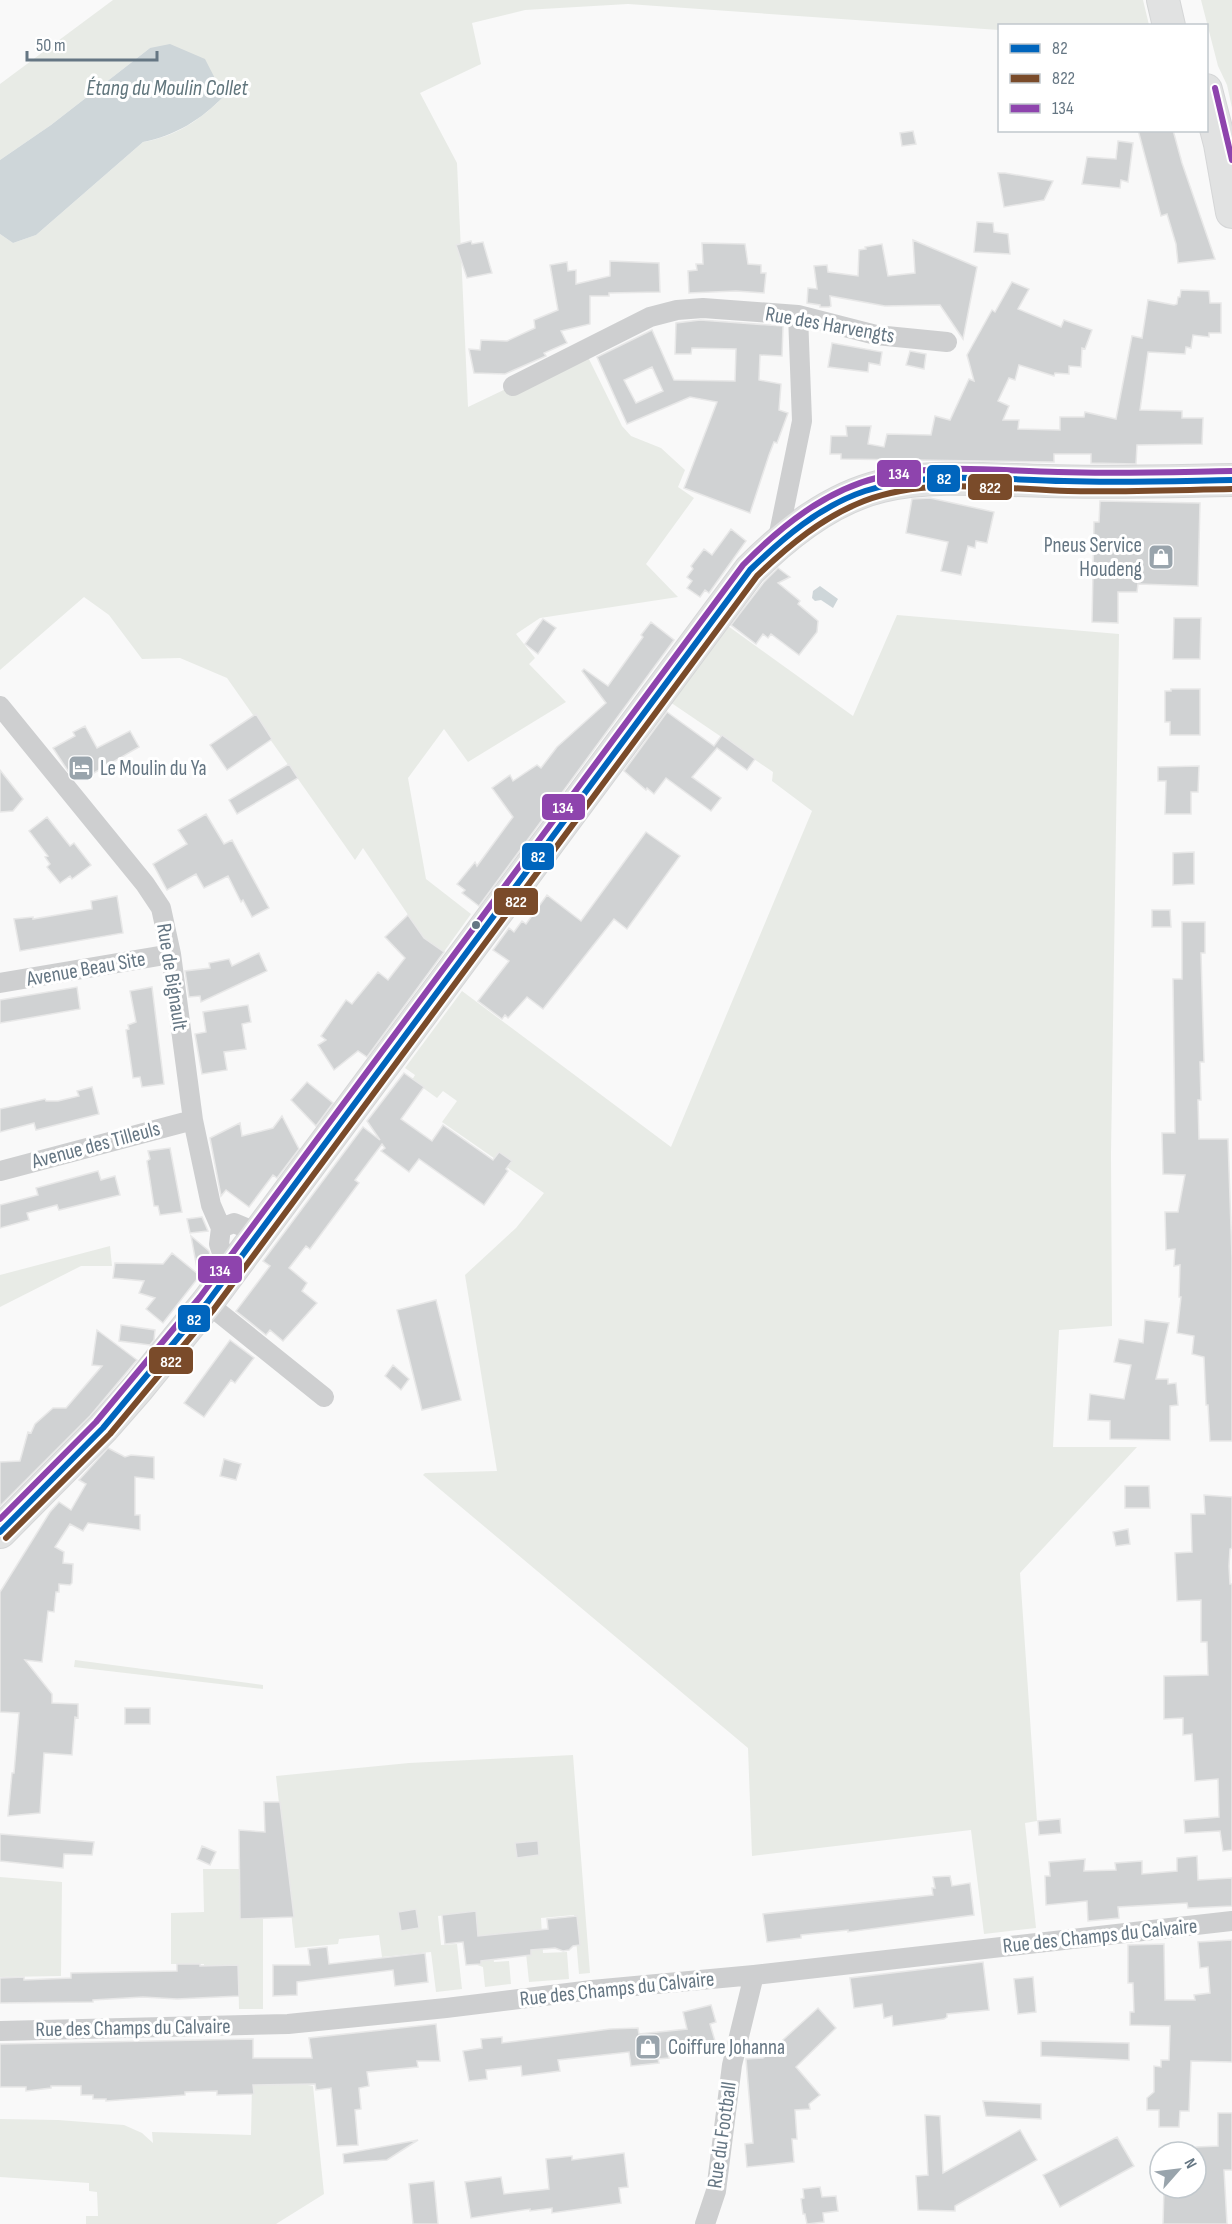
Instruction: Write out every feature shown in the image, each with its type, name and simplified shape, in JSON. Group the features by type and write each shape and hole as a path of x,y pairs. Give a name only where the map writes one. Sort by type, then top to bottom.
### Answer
{"main road":[{"path":"1162,0 1168,24"},
{"path":"1184,0 1190,24"},
{"path":"1208,98 1220,144 1232,214"},
{"path":"1198,132 1203,152 1232,214"},
{"path":"0,1532 103,1428 207,1303 750,570 777,543 840,502 883,485 949,479 1103,483 1232,480"}],"street":[{"name":"Rue des Harvengts","path":"513,386 650,317 677,310 703,308 798,315 876,335 947,342"},
{"path":"777,543 802,421 798,315"},
{"name":"Rue de Bignault","path":"0,706 146,884 161,908 171,954 193,1120 211,1205 221,1228 219,1244 224,1258 233,1268"},
{"name":"Avenue Beau Site","path":"0,983 171,954"},
{"name":"Avenue des Tilleuls","path":"0,1171 193,1120"},
{"path":"221,1228 234,1223 246,1228 255,1238"},
{"path":"207,1303 324,1397"},
{"name":"Rue des Champs du Calvaire","path":"0,2031 288,2024 592,1990 754,1975 1232,1921"},
{"name":"Rue du Football","path":"705,2224 716,2191 732,2065 754,1975"}],"shaded area":[{"path":"113,0 1143,0 1149,24 998,24 998,30 628,4 525,10 472,23 481,64 420,93 457,163 468,407 585,351 622,426 631,436 661,448 685,470 678,487 694,498 646,564 678,597 540,618 516,634 535,658 529,664 566,702 468,762 444,729 408,778 426,879 471,914 443,953 423,937 363,848 355,860 227,678 180,658 142,659 109,615 84,597 0,670 0,234 13,243 36,235 143,142 166,136 187,126 224,96 150,48 51,125 0,160 0,84"},
{"path":"1201,0 1232,0 1232,108 1227,85 1218,66"},
{"path":"897,615 1119,634 1111,1154 1112,1326 1059,1330 1053,1447 1137,1447 1020,1573 1037,1821 1025,1823 1036,1928 984,1934 971,1830 752,1856 748,1748 423,1475 425,1473 497,1471 465,1275 516,1228 544,1193 442,1122 457,1101 443,1091 437,1098 412,1080 415,1075 405,1068 462,991 671,1147 812,811 772,781 773,772 670,702 728,626 853,716"},
{"path":"110,1246 112,1266 81,1266 0,1307 0,1275"},
{"path":"75,1660 263,1685 263,1689 74,1667"},
{"path":"573,1755 590,1973 579,1974 574,1915 541,1918 543,1953 567,1952 569,1979 529,1982 524,1934 491,1937 494,1962 509,1961 511,1984 485,1987 483,1967 477,1965 471,1912 438,1916 441,1945 457,1944 462,1989 436,1992 431,1952 382,1957 379,1935 339,1939 338,1944 295,1948 276,1776 409,1763"},
{"path":"203,1869 239,1869 240,1919 263,1919 263,2009 239,2009 238,1965 220,1965 204,1970 204,1964 171,1964 171,1913 204,1912"},
{"path":"0,1877 62,1882 61,1976 0,1977"},
{"path":"252,2084 313,2086 324,2194 276,2224 86,2224 86,2216 98,2216 97,2192 89,2191 89,2183 0,2177 0,2119 58,2120 124,2125 142,2133 153,2143 152,2132 251,2135"}],"water":[{"name":"Étang du Moulin Collet","path":"170,44 205,59 224,96 207,112 177,131 143,142 36,235 13,243 0,234 0,160 51,125 150,48"},
{"path":"820,586 838,599 833,608 821,600 815,601 812,598 813,591"}],"building":[{"path":"913,131 916,144 902,146 900,133"},
{"path":"1139,132 1174,132 1215,259 1178,263 1176,244 1167,214 1161,216"},
{"path":"1118,141 1133,143 1128,182 1121,180 1120,188 1082,184 1087,157 1116,159"},
{"path":"998,173 1053,181 1044,200 1004,207"},
{"path":"977,222 993,223 994,232 1008,234 1010,254 974,252"},
{"path":"913,240 977,267 963,339 940,305 885,306 830,296 831,306 829,307 807,303 808,288 817,289 814,266 827,265 828,272 858,276 859,250 866,249 865,247 882,244 888,276 915,273"},
{"path":"471,241 472,244 483,242 492,273 467,278 456,245"},
{"path":"702,243 745,244 748,264 761,265 761,273 766,273 764,293 736,291 689,293 688,271 697,270 696,264 703,264"},
{"path":"610,261 659,263 660,292 609,293 609,296 590,296 590,324 561,331 567,343 544,353 546,356 505,374 474,373 469,349 480,350 481,340 507,341 535,328 534,320 558,310 550,265 567,262 568,271 576,270 576,284 610,276"},
{"path":"1012,282 1029,289 1018,309 1061,327 1064,320 1092,330 1085,349 1082,348 1081,367 1069,366 1069,374 1055,373 1054,376 1019,365 1015,380 1009,378 998,401 1009,406 1003,420 1019,420 1018,429 1060,430 1060,417 1084,417 1085,412 1116,419 1132,336 1142,338 1148,300 1174,305 1177,304 1181,290 1209,291 1210,303 1221,303 1221,333 1209,333 1209,337 1193,335 1191,348 1186,347 1185,354 1148,352 1140,410 1182,411 1182,418 1203,418 1202,444 1137,445 1136,464 1091,463 1091,454 1054,454 1054,462 841,459 841,454 830,454 831,436 847,436 846,426 871,426 868,444 884,447 887,434 931,435 935,416 950,420 969,379 974,381 967,355 992,310 995,312"},
{"path":"700,320 783,326 782,356 760,355 759,380 781,384 779,410 788,413 777,443 774,442 769,455 750,513 684,488 717,402 690,397 627,424 597,357 652,330 674,380 735,381 736,349 692,348 691,354 675,354 676,323","holes":["652,367 663,391 636,403 624,380"]},
{"path":"832,343 882,352 880,365 869,363 868,372 828,367"},
{"path":"910,351 926,354 924,369 906,365"},
{"path":"930,498 994,512 987,543 976,541 975,548 968,546 961,575 941,571 948,542 906,533 912,499"},
{"name":"Pneus Service Houdeng","path":"1100,501 1200,503 1198,586 1138,584 1137,592 1118,592 1118,623 1092,622 1094,522 1099,522"},
{"path":"731,529 746,541 709,593 705,590 700,597 687,588 692,581 687,577 693,569 691,566 704,549 712,555"},
{"path":"778,568 790,577 778,583 800,601 798,604 818,621 817,632 799,655 771,634 768,638 763,634 756,644 731,625 764,582"},
{"path":"1174,618 1201,618 1200,659 1173,659"},
{"path":"543,619 556,628 538,654 525,644"},
{"path":"651,622 674,640 479,906 462,893 465,890 457,884 475,862 477,866 513,817 492,788 510,775 513,781 537,765 541,768 557,747 606,703 582,671 584,669 608,686"},
{"path":"1171,689 1200,689 1200,735 1170,735 1170,722 1165,722 1165,691 1171,691"},
{"path":"667,712 714,746 722,735 755,759 747,770 717,748 692,777 721,798 711,811 666,778 654,794 624,771"},
{"path":"256,714 272,739 227,770 210,745"},
{"path":"85,726 97,748 130,731 139,747 94,773 84,760 68,771 53,748 75,736 73,732"},
{"path":"289,764 298,778 237,814 229,800"},
{"path":"1199,766 1198,792 1191,792 1191,814 1165,814 1166,781 1158,781 1158,767"},
{"path":"0,770 23,799 13,811 0,812"},
{"path":"206,814 224,844 232,840 269,908 252,917 243,900 241,902 228,876 204,888 196,874 167,890 153,864 187,844 178,830"},
{"path":"47,817 70,846 74,843 91,865 72,879 70,876 60,883 47,867 50,864 45,857 48,856 29,831"},
{"path":"646,832 680,856 627,929 614,919 543,1009 527,997 508,1018 505,1015 502,1019 478,1001 509,961 493,950 509,928 514,932 522,921 526,924 547,895 581,921"},
{"path":"1194,852 1194,884 1173,885 1173,853"},
{"path":"117,896 123,933 20,951 14,919 33,917 33,919 92,909 91,901"},
{"path":"1152,910 1170,910 1171,927 1152,927"},
{"path":"408,915 424,938 444,952 367,1057 358,1051 334,1070 318,1045 326,1040 321,1036 346,1000 352,1004 378,972 388,980 405,958 385,937"},
{"path":"1182,922 1205,922 1205,953 1201,953 1204,1062 1200,1062 1199,1139 1228,1139 1232,1258 1232,1441 1210,1441 1204,1357 1192,1354 1194,1336 1177,1333 1181,1297 1179,1297 1180,1265 1174,1266 1175,1249 1166,1250 1165,1212 1178,1212 1185,1175 1163,1174 1162,1133 1175,1133 1173,979 1182,979"},
{"path":"259,953 267,971 201,1002 200,996 189,997 185,971 210,968 209,963 229,959 232,966"},
{"path":"77,987 80,1009 0,1023 0,1000"},
{"path":"152,987 164,1084 142,1087 140,1077 133,1078 126,1030 129,1029 128,1025 136,1022 130,991"},
{"path":"248,1005 251,1022 242,1024 246,1049 224,1052 227,1070 202,1074 195,1034 206,1032 203,1012"},
{"path":"404,1073 424,1087 401,1119 432,1141 443,1125 493,1160 499,1152 512,1161 506,1169 508,1171 484,1205 419,1159 409,1172 381,1151 385,1148 382,1144 355,1180 359,1183 310,1249 306,1246 289,1268 307,1283 302,1291 317,1303 283,1341 270,1330 266,1335 236,1311 270,1266 263,1261 363,1127 380,1140 367,1121"},
{"path":"307,1082 333,1103 316,1126 291,1100"},
{"path":"92,1087 99,1114 36,1130 34,1123 0,1132 0,1109 45,1099 46,1101 58,1101 79,1096 77,1091"},
{"path":"282,1116 299,1149 277,1178 273,1175 249,1207 226,1190 221,1196 210,1138 240,1123 242,1136 273,1128"},
{"path":"170,1148 182,1212 160,1215 158,1206 154,1206 147,1161 150,1159 148,1151"},
{"path":"98,1171 101,1180 115,1176 120,1195 59,1210 57,1205 27,1213 29,1220 0,1228 0,1205 38,1195 36,1188"},
{"path":"202,1217 208,1231 190,1233 187,1219"},
{"path":"191,1236 209,1251 212,1260 163,1323 146,1309 155,1298 139,1293 144,1281 113,1278 115,1263 163,1264 172,1253 198,1274"},
{"path":"436,1300 461,1400 422,1410 397,1310"},
{"path":"1145,1320 1169,1323 1156,1379 1168,1379 1168,1384 1176,1383 1178,1405 1170,1406 1170,1440 1110,1439 1110,1421 1088,1420 1090,1394 1124,1399 1131,1365 1114,1362 1119,1339 1143,1343"},
{"path":"121,1325 155,1330 154,1340 150,1345 119,1341"},
{"path":"97,1330 137,1360 90,1416 0,1506 0,1462 20,1461 28,1432 31,1433 35,1424 53,1408 66,1408 102,1366 92,1365"},
{"path":"230,1340 254,1358 235,1383 231,1380 204,1417 184,1403"},
{"path":"393,1365 409,1379 401,1390 385,1376"},
{"path":"108,1448 125,1457 131,1455 154,1457 154,1479 135,1477 135,1515 140,1515 140,1530 88,1523 83,1531 70,1524 55,1547 64,1552 63,1563 73,1564 72,1583 70,1585 59,1584 54,1612 48,1611 42,1662 25,1660 52,1694 52,1703 78,1704 72,1755 44,1753 40,1813 8,1816 19,1713 0,1712 0,1592 50,1512 59,1502 71,1510 86,1484 79,1480"},
{"path":"224,1459 241,1464 236,1480 220,1476"},
{"path":"1125,1486 1149,1486 1150,1508 1125,1508"},
{"path":"1204,1495 1232,1497 1232,1548 1230,1549 1229,1566 1230,1584 1232,1584 1232,1850 1223,1851 1220,1831 1185,1833 1184,1820 1219,1817 1218,1779 1195,1781 1192,1734 1183,1735 1183,1718 1164,1719 1164,1676 1208,1675 1207,1642 1201,1642 1201,1600 1177,1601 1175,1553 1192,1552 1191,1514 1205,1514"},
{"path":"1128,1529 1130,1544 1116,1546 1113,1532"},
{"path":"125,1708 150,1708 150,1724 125,1724"},
{"path":"264,1802 280,1802 294,1917 240,1919 239,1830 265,1832"},
{"path":"1060,1819 1061,1833 1039,1835 1038,1821"},
{"path":"0,1834 94,1842 92,1855 64,1854 63,1868 0,1861"},
{"path":"538,1841 539,1855 517,1858 515,1843"},
{"path":"202,1846 216,1852 210,1865 197,1859"},
{"path":"1197,1856 1198,1880 1232,1878 1232,1906 1188,1908 1187,1903 1118,1907 1119,1918 1088,1921 1087,1901 1046,1905 1045,1876 1050,1876 1049,1862 1085,1859 1084,1871 1116,1870 1115,1863 1142,1861 1142,1874 1177,1871 1177,1858"},
{"path":"950,1876 952,1886 970,1883 974,1915 848,1932 848,1930 801,1935 801,1938 767,1942 763,1914 933,1895 932,1888 935,1888 933,1877"},
{"path":"416,1909 419,1928 401,1931 398,1912"},
{"path":"476,1911 478,1936 548,1929 547,1919 577,1916 580,1945 563,1951 555,1948 531,1950 531,1955 466,1965 463,1942 445,1944 442,1915"},
{"path":"1232,1940 1232,2062 1191,2061 1189,2111 1180,2111 1179,2127 1159,2127 1159,2110 1147,2110 1147,2098 1154,2092 1154,2066 1161,2067 1161,2060 1169,2060 1170,2026 1130,2025 1130,2012 1134,2012 1133,1983 1128,1983 1128,1945 1164,1944 1165,2000 1195,2000 1194,1995 1210,1993 1208,1967 1200,1968 1198,1942"},
{"path":"327,1947 329,1964 425,1953 428,1982 395,1986 393,1970 297,1982 297,1995 273,1996 273,1965 310,1965 308,1949"},
{"path":"983,1962 989,2010 947,2014 944,2019 893,2026 892,2016 884,2018 882,2004 854,2008 850,1978"},
{"path":"177,1964 238,1965 239,1996 177,1999 143,1997 93,2000 93,2002 0,2003 0,1978 24,1977 24,1980 71,1978 71,1973 177,1971"},
{"path":"1033,1977 1036,2012 1018,2014 1014,1979"},
{"path":"711,2005 716,2022 710,2024 715,2041 668,2054 669,2058 658,2059 659,2063 631,2066 629,2052 558,2060 560,2071 522,2076 521,2066 486,2070 487,2079 469,2081 463,2051 482,2048 481,2039 502,2037 502,2043 610,2029 638,2028 639,2034 687,2029 683,2012"},
{"path":"818,2008 836,2028 796,2067 820,2095 809,2104 810,2109 795,2110 797,2139 792,2139 794,2162 747,2167 745,2144 753,2143 746,2059 763,2058"},
{"path":"436,2024 440,2061 417,2061 418,2067 367,2072 369,2086 359,2088 361,2109 355,2110 358,2145 337,2146 331,2088 316,2090 315,2084 253,2085 254,2094 217,2095 217,2091 185,2092 185,2095 106,2101 106,2099 93,2099 93,2095 81,2095 81,2086 51,2086 51,2088 26,2091 26,2087 0,2087 0,2044 253,2039 253,2058 312,2058 309,2038"},
{"path":"1041,2041 1129,2043 1129,2060 1041,2056"},
{"path":"983,2101 1041,2104 1041,2119 986,2116"},
{"path":"1218,2113 1232,2113 1232,2170 1224,2170 1227,2224 1163,2224 1164,2200 1208,2200 1208,2146 1218,2146"},
{"path":"925,2115 940,2116 943,2173 1020,2130 1037,2160 955,2206 955,2211 918,2210 916,2176 928,2175"},
{"path":"1117,2137 1134,2166 1060,2207 1043,2175"},
{"path":"418,2140 387,2160 344,2163 343,2154"},
{"path":"624,2153 628,2187 619,2188 621,2203 552,2213 552,2208 530,2211 530,2209 471,2218 465,2182 501,2177 504,2194 549,2189 546,2159 572,2156 572,2160"},
{"path":"434,2181 438,2224 413,2224 409,2184"},
{"path":"820,2187 822,2197 836,2196 838,2211 823,2213 824,2222 807,2224 801,2199 804,2198 803,2189"}],"transit line":[{"name":"134","path":"1215,88 1232,160"},
{"name":"134","path":"0,1519 96,1422 200,1297 743,565 789,523 823,500 860,483 880,477 924,470 1102,473 1232,471"},
{"name":"82","path":"0,1532 103,1428 207,1303 750,570 776,546 803,524 848,497 889,484 914,480 939,478 1106,482 1232,480"},
{"name":"822","path":"6,1538 110,1434 214,1309 757,576 781,553 834,515 864,501 913,489 965,486 1068,491 1232,489"}],"place":[{"name":"Pneus Service Houdeng","path":"1161,557"},
{"name":"Le Moulin du Ya","path":"81,768"},
{"name":"Coiffure Johanna","path":"648,2047"}]}
